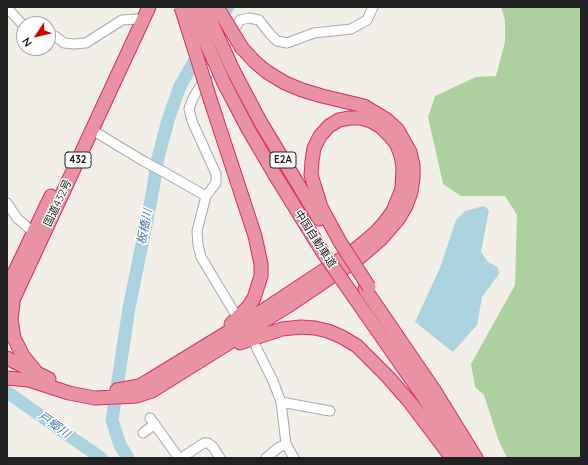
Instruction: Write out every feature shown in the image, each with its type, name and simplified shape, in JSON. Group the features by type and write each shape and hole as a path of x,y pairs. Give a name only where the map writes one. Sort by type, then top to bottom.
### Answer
{"highway":[{"name":"国道432号","path":"7,313 11,293 34,233 142,7"},
{"name":"国道432号","path":"11,293 92,130 149,7"},
{"path":"180,7 255,236 262,276 256,292 248,306 230,325 210,350"},
{"name":"中国自動車道","path":"190,7 224,83 248,129 275,175 324,254 410,378 462,458"},
{"name":"中国自動車道","path":"204,7 234,72 294,178 420,369 476,458"},
{"path":"210,350 288,306 370,250 399,218 406,206 411,192 413,178 413,165 410,152 397,129 387,120 364,106 315,94 285,84 255,62 242,48 217,7"},
{"path":"7,358 43,380 69,393 95,398 138,391 152,391 162,386 264,310 356,249 375,233 393,211 404,179 402,156 397,145 386,132 371,121 360,118 339,120 329,126 320,136 314,148 311,175 321,207 338,243"},
{"path":"11,293 11,320 17,347 43,380"},
{"path":"210,350 282,329 301,327 328,331 342,337 357,346 388,377 409,401 452,458"},
{"path":"7,366 43,380"},
{"path":"7,378 43,380"}],"street":[{"path":"234,312 201,257 198,246 197,231 206,196 216,183 216,174 192,121 189,109 193,98 240,20 249,18 259,20 277,41 286,43 314,33 351,29 367,20 373,7"},
{"path":"7,8 16,18"},
{"path":"56,37 64,43 86,43 122,20 137,20"},
{"path":"92,130 206,196"},
{"path":"7,203 17,218 34,233"},
{"path":"256,347 273,381 281,402 286,444 294,458"},
{"path":"281,402 330,411"},
{"path":"143,433 153,421 180,458 204,443 208,443 213,447 220,458"},
{"path":"266,458 278,448 286,444"}],"green space":[{"path":"501,7 581,7 581,458 507,458 498,439 484,395 475,387 471,364 515,285 517,215 505,196 461,196 443,184 428,117 435,96 476,77 496,76 505,42 505,20"}],"water":[{"path":"484,206 489,210 481,252 489,263 498,268 499,274 482,297 477,325 453,352 415,322 440,268 456,220 465,211"}],"waterway":[{"name":"板橋川","path":"128,458 120,445 112,420 129,308 158,158 168,120 180,86 222,14 228,7"},
{"name":"戸郷川","path":"7,392 101,458"}]}
